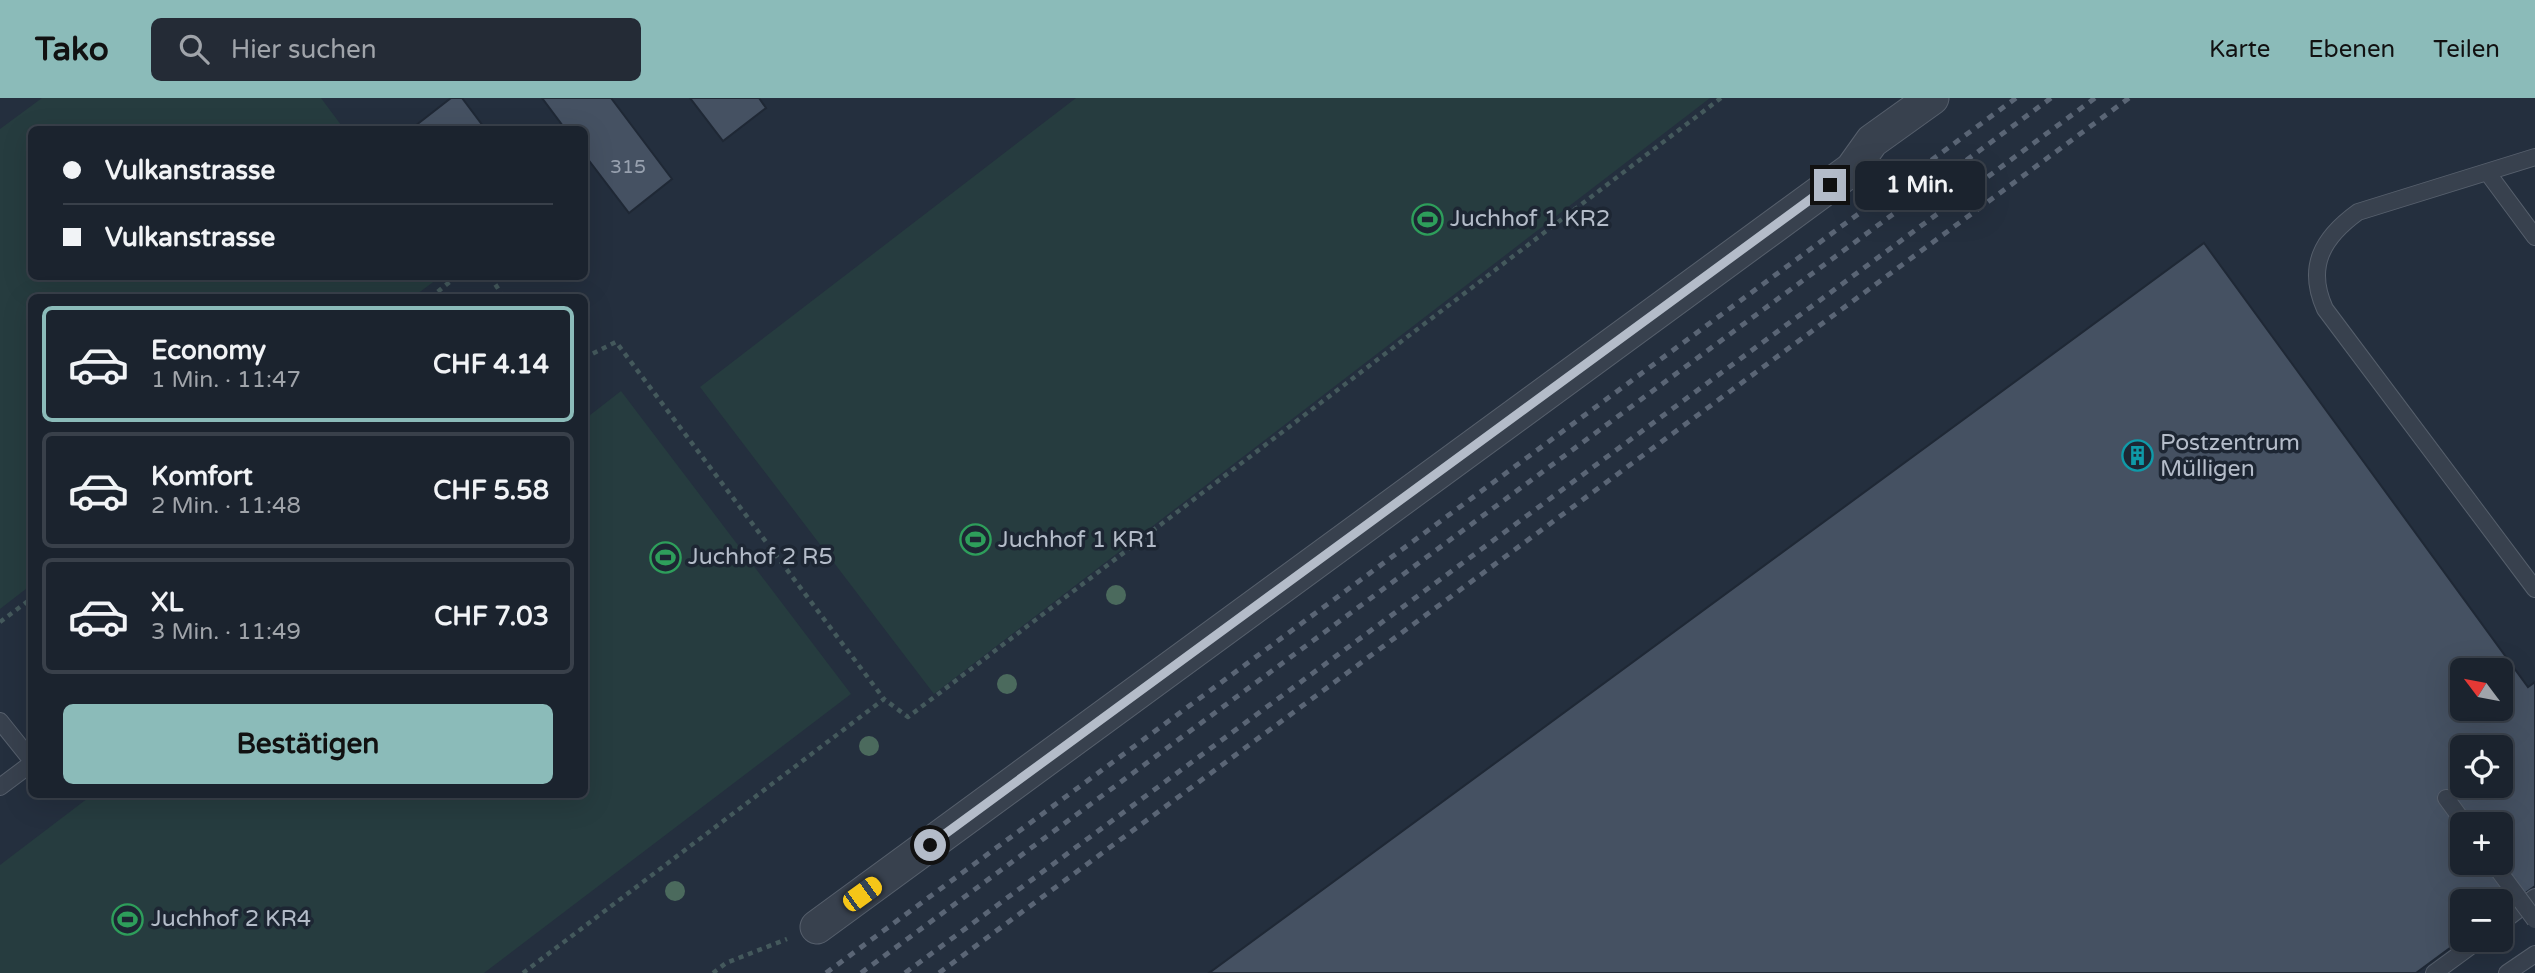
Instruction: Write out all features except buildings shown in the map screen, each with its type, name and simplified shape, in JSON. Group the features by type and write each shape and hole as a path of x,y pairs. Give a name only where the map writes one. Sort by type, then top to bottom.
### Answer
{"street":[{"path":"817,927 1852,169 1871,141 1932,98"}],"lane":[{"path":"2535,157 2358,212 2344,222 2325,246 2317,262 2315,281 2325,309 2535,589"},
{"path":"2487,172 2535,236"},
{"path":"0,721 28,757"},
{"path":"0,787 28,765"},
{"path":"2445,798 2456,812"},
{"path":"2502,875 2535,920"},
{"path":"2513,914 2535,897"},
{"path":"2434,973 2463,952"},
{"path":"2507,973 2535,954"}],"path":[{"path":"588,356 616,342 884,699 908,717 1721,98"},
{"path":"435,294 452,280"},
{"path":"0,622 28,601"},
{"path":"523,973 884,699"},
{"path":"713,973 726,963 817,927"}],"green space":[{"path":"42,98 321,98 342,126 28,126 28,280 436,280 417,294 28,294 28,587 0,609 0,129"},
{"name":"Juchhof 1 KR1","path":"1076,98 1710,98 934,694 700,387"},
{"name":"Juchhof 2 R5","path":"621,391 851,694 484,973 0,973 0,865 88,798 588,798 588,417"}],"railway":[{"path":"826,973 2016,98"},
{"path":"861,973 2051,98"},
{"path":"905,973 2095,98"},
{"path":"939,973 2129,98"}],"place":[{"name":"Juchhof 1 KR2","path":"1427,219"},
{"name":"Postzentrum Mülligen","path":"2137,456"},
{"name":"Juchhof 1 KR1","path":"975,540"},
{"name":"Juchhof 2 R5","path":"665,557"},
{"name":"Juchhof 2 KR4","path":"128,919"}],"route":[{"path":"930,845 1830,185"}]}
